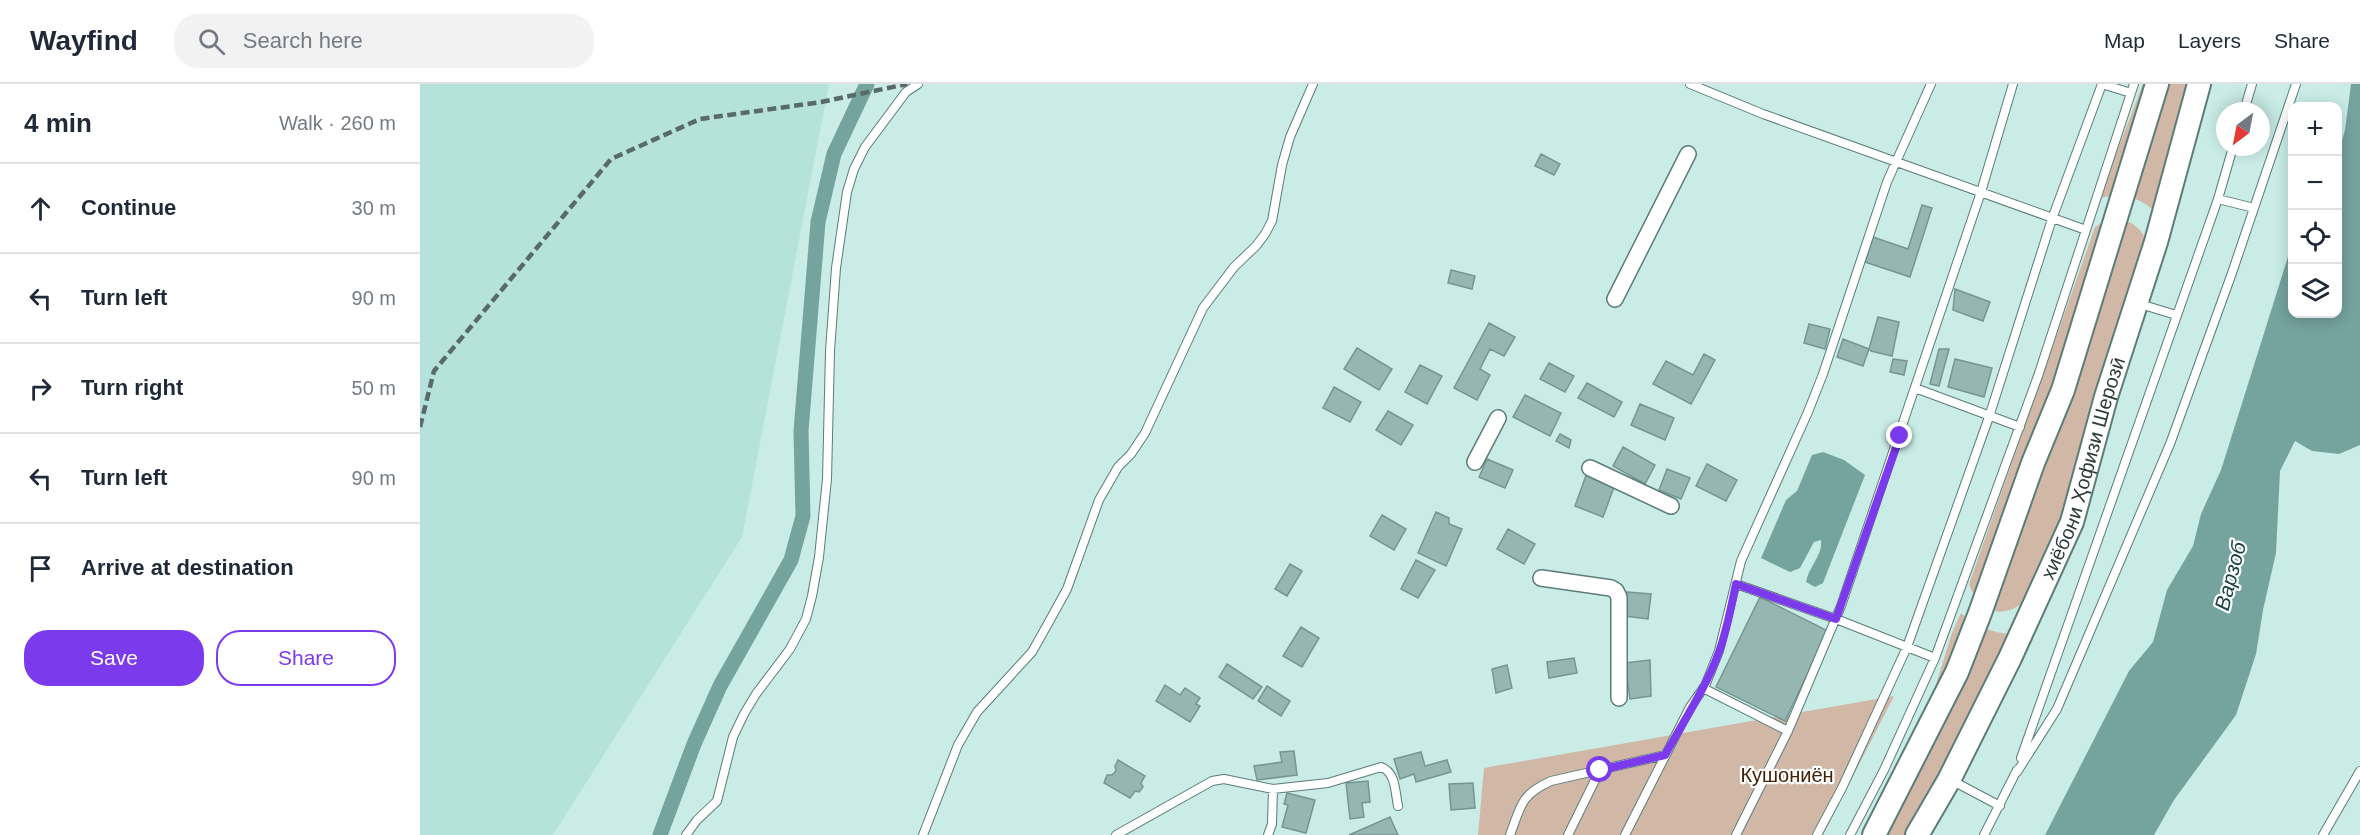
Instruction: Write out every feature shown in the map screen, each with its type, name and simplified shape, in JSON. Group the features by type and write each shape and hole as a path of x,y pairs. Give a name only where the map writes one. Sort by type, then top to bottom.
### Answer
{"main road":[{"path":"1874,835 1957,672 1980,613 2033,463 2063,390 2157,84"},
{"name":"хиёбони Ҳофизи Шерозӣ","path":"1917,835 1949,780 2010,658 2073,522 2106,397 2156,242 2199,84"}],"street":[{"path":"1614,299 1688,153"},
{"path":"1474,462 1498,418"},
{"path":"1590,468 1671,506"},
{"path":"1540,578 1611,588 1616,591 1619,597 1619,698"}],"lane":[{"path":"686,835 697,820 717,801 733,737 744,714 790,649 806,619 819,557 827,479 830,351 836,268 847,192 854,169 865,147 906,92 918,84"},
{"path":"923,835 958,745 977,712 1032,652 1050,620 1066,589 1099,500 1118,467 1131,454 1145,433 1203,308 1234,267 1256,246 1272,221 1282,165 1290,137 1314,84"},
{"path":"1690,84 1763,114 2086,230"},
{"path":"1625,835 1690,707 1703,688 1719,651 1741,561 1823,374 1887,182 1931,84"},
{"path":"1736,835 1788,730 1836,619 1981,192 2013,84"},
{"path":"1817,835 1842,788 1907,647 1989,417 2052,219 2102,84 2131,93"},
{"path":"1850,835 1884,770 1935,658 2020,427 2134,84"},
{"path":"2247,102 2252,84"},
{"path":"1984,835 2017,772 2057,709 2170,444 2296,84"},
{"path":"2017,772 2218,199 2230,156"},
{"path":"2218,199 2254,208"},
{"path":"2136,303 2176,315"},
{"path":"1915,388 2020,427"},
{"path":"1736,584 1836,619 1935,658"},
{"path":"1703,688 1788,730"},
{"path":"1510,835 1523,801 1533,789 1551,782 1665,755"},
{"path":"1116,835 1212,782 1224,779 1273,789 1328,783 1381,767 1388,769 1392,776 1398,806"},
{"path":"1568,835 1600,770"},
{"path":"2323,835 2360,771"},
{"path":"1949,780 2000,806"},
{"path":"1268,835 1272,824 1273,789"}],"shaded area":[{"path":"420,84 829,84 742,537 553,835 420,835"}],"green space":[{"path":"2143,84 2192,84 2152,209 2134,198 2114,196 2099,198"},
{"path":"2119,218 2136,227 2147,242 2065,516 2029,597 2011,609 2003,612 1994,611 1980,602 1969,584 2095,227 2106,220"},
{"path":"1961,613 1985,628 2012,634 1910,835 1880,835 1911,765 1952,633"},
{"name":"Кушониён","path":"1894,696 1823,835 1478,835 1484,768"}],"water":[{"name":"Варзоб","path":"2351,84 2360,84 2360,445 2339,454 2312,451 2295,441 2280,471 2276,553 2256,654 2236,715 2174,800 2154,835 2045,835 2129,671 2153,642 2167,590 2193,546 2201,514 2221,470 2288,257 2288,318 2342,318 2342,140"},
{"path":"1823,452 1844,460 1865,475 1823,583 1815,587 1806,582 1820,551 1821,540 1814,542 1800,568 1790,572 1761,558 1786,500 1797,491 1812,455"}],"building":[{"path":"1541,154 1560,164 1554,175 1535,166"},
{"path":"1922,205 1932,208 1910,277 1865,262 1873,237 1908,249"},
{"path":"1451,270 1475,276 1472,289 1448,283"},
{"path":"1955,289 1990,302 1983,321 1953,310"},
{"path":"1878,317 1899,322 1892,356 1869,349"},
{"path":"1489,323 1515,337 1504,356 1490,349 1480,369 1490,375 1477,400 1454,388"},
{"path":"1809,324 1830,329 1825,349 1804,343"},
{"path":"1843,339 1869,349 1863,366 1837,357"},
{"path":"1357,348 1392,369 1379,390 1344,369"},
{"path":"1939,349 1949,349 1939,386 1930,384"},
{"path":"1704,354 1715,360 1691,404 1653,384 1666,361 1693,375"},
{"path":"1893,359 1907,361 1904,375 1890,372"},
{"path":"1955,359 1992,368 1984,397 1948,387"},
{"path":"1549,363 1574,376 1565,392 1540,379"},
{"path":"1420,365 1442,376 1427,404 1405,392"},
{"path":"1587,383 1622,402 1614,417 1578,398"},
{"path":"1334,387 1361,402 1350,422 1323,408"},
{"path":"1525,395 1561,413 1550,436 1513,417"},
{"path":"1640,404 1674,418 1665,440 1631,425"},
{"path":"1388,411 1413,425 1401,445 1376,430"},
{"path":"1560,434 1571,440 1569,448 1556,441"},
{"path":"1623,447 1655,465 1645,484 1613,466"},
{"path":"1487,459 1513,470 1505,488 1479,477"},
{"path":"1707,464 1737,480 1726,501 1696,486"},
{"path":"1667,469 1690,478 1681,499 1659,490"},
{"path":"1588,470 1614,487 1603,517 1575,506"},
{"path":"1436,512 1449,518 1449,524 1462,529 1446,566 1418,553"},
{"path":"1382,515 1406,529 1394,550 1370,536"},
{"path":"1508,529 1535,544 1524,564 1497,549"},
{"path":"1416,560 1435,570 1418,598 1401,589"},
{"path":"1290,564 1302,571 1287,596 1275,589"},
{"path":"1627,592 1651,594 1648,619 1625,616"},
{"path":"1760,597 1828,631 1785,721 1716,687"},
{"path":"1301,627 1319,638 1302,667 1283,656"},
{"path":"1574,658 1577,673 1549,678 1547,662"},
{"path":"1650,660 1651,696 1630,699 1625,663"},
{"path":"1227,664 1262,687 1253,699 1219,677"},
{"path":"1507,665 1512,688 1496,693 1492,669"},
{"path":"1165,685 1180,695 1185,688 1200,698 1196,704 1200,706 1190,722 1156,701"},
{"path":"1267,686 1290,701 1281,716 1258,701"},
{"path":"1294,751 1297,775 1257,780 1254,766 1282,762 1280,752"},
{"path":"1421,752 1425,766 1447,760 1451,772 1416,782 1414,774 1400,779 1394,759"},
{"path":"1118,760 1145,776 1141,783 1143,787 1139,792 1135,791 1130,798 1104,783 1107,775 1112,775 1116,771 1115,766"},
{"path":"1368,781 1370,802 1362,803 1364,817 1350,819 1346,783"},
{"path":"1473,783 1475,808 1451,810 1449,784"},
{"path":"1287,793 1315,800 1306,833 1282,827 1288,805 1284,804"},
{"path":"1390,817 1398,835 1349,835"}],"waterway":[{"path":"660,835 694,744 720,686 791,560 803,516 801,431 818,222 834,154 867,84"}],"railway":[{"path":"420,427 434,371 611,159 700,119 821,102 907,84"}],"route":[{"path":"1600,770 1665,755 1690,707 1705,686 1719,651 1736,584 1836,619 1900,436"}]}
